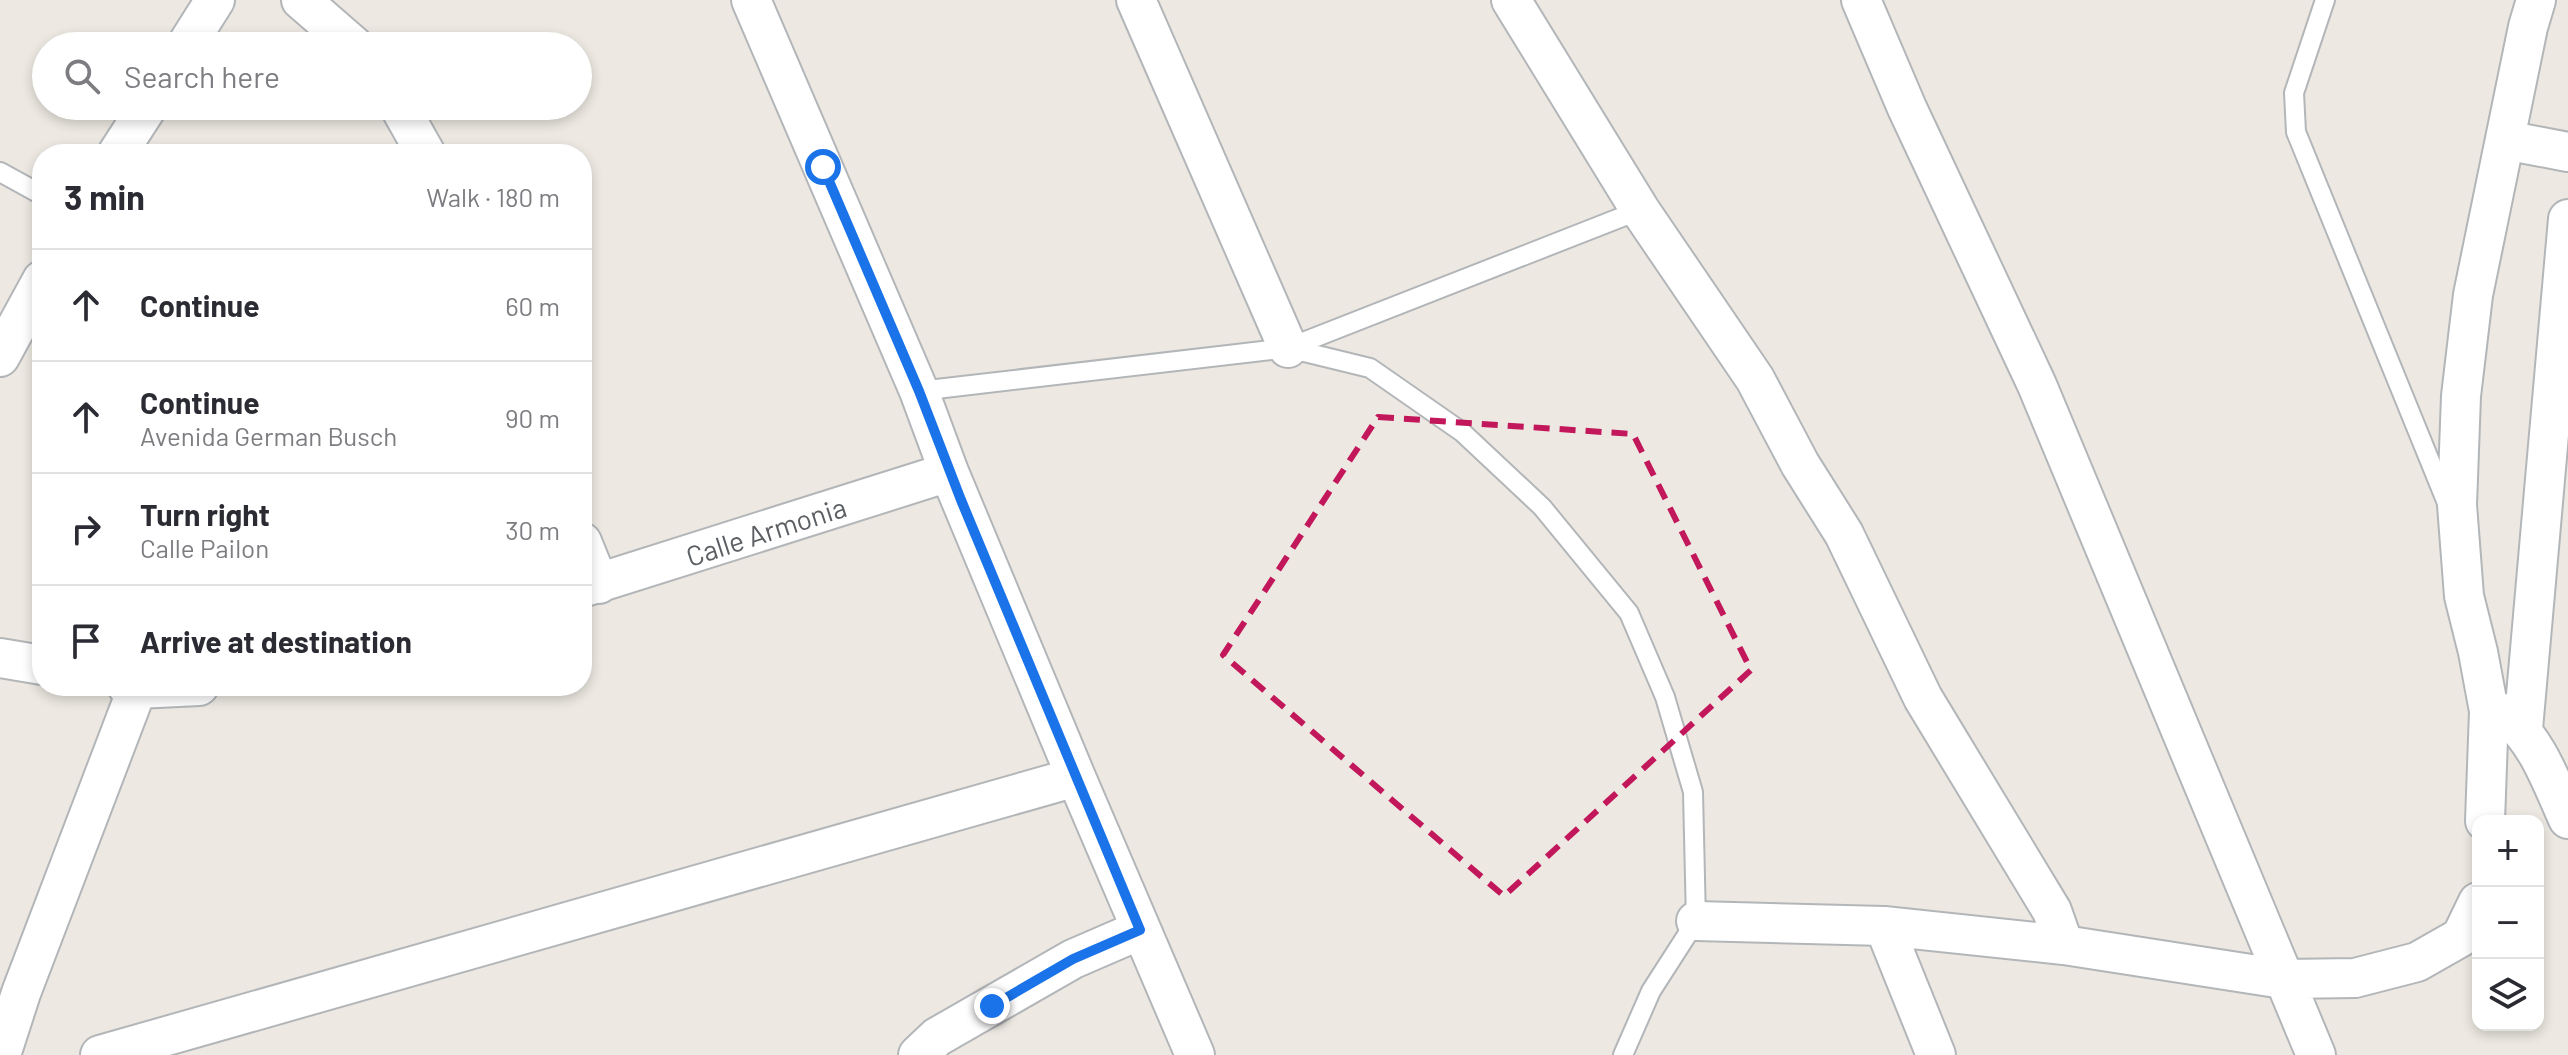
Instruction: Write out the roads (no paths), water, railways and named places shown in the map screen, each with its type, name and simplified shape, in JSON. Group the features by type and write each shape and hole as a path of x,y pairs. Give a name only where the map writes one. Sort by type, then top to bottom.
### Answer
{"street":[{"path":"195,32 215,0"},
{"path":"301,0 338,32"},
{"path":"751,0 919,391 949,472 1195,1055"},
{"path":"1136,0 1288,348"},
{"path":"1511,0 1640,210 1755,379 1800,464 1844,534 1923,698 2052,911 2064,945"},
{"path":"1861,0 1907,108 2037,385 2316,1055"},
{"path":"2485,815 2489,711 2464,596 2457,505 2463,381 2473,295 2536,0"},
{"path":"123,144 139,120"},
{"path":"407,120 420,144"},
{"path":"2505,140 2568,152"},
{"path":"2523,729 2568,219"},
{"path":"0,357 32,298"},
{"name":"Calle Armonia","path":"592,585 949,472"},
{"path":"0,658 32,663"},
{"path":"1,1055 11,992 129,696"},
{"path":"2489,711 2503,712 2523,729 2543,763 2568,819"},
{"path":"100,1055 1076,777"},
{"path":"1696,921 1884,926 2064,945 2283,979 2355,978 2417,962 2461,937 2472,914"},
{"path":"1884,926 1936,1055"},
{"path":"918,1055 937,1037 1073,959 1140,930"}],"lane":[{"path":"2325,0 2294,93 2296,132 2459,532"},
{"path":"0,172 32,190"},
{"path":"919,391 1288,348 1640,210"},
{"path":"1288,348 1370,368 1462,432 1542,507 1629,613 1665,697 1693,792 1696,921 1651,991 1623,1055"}]}
